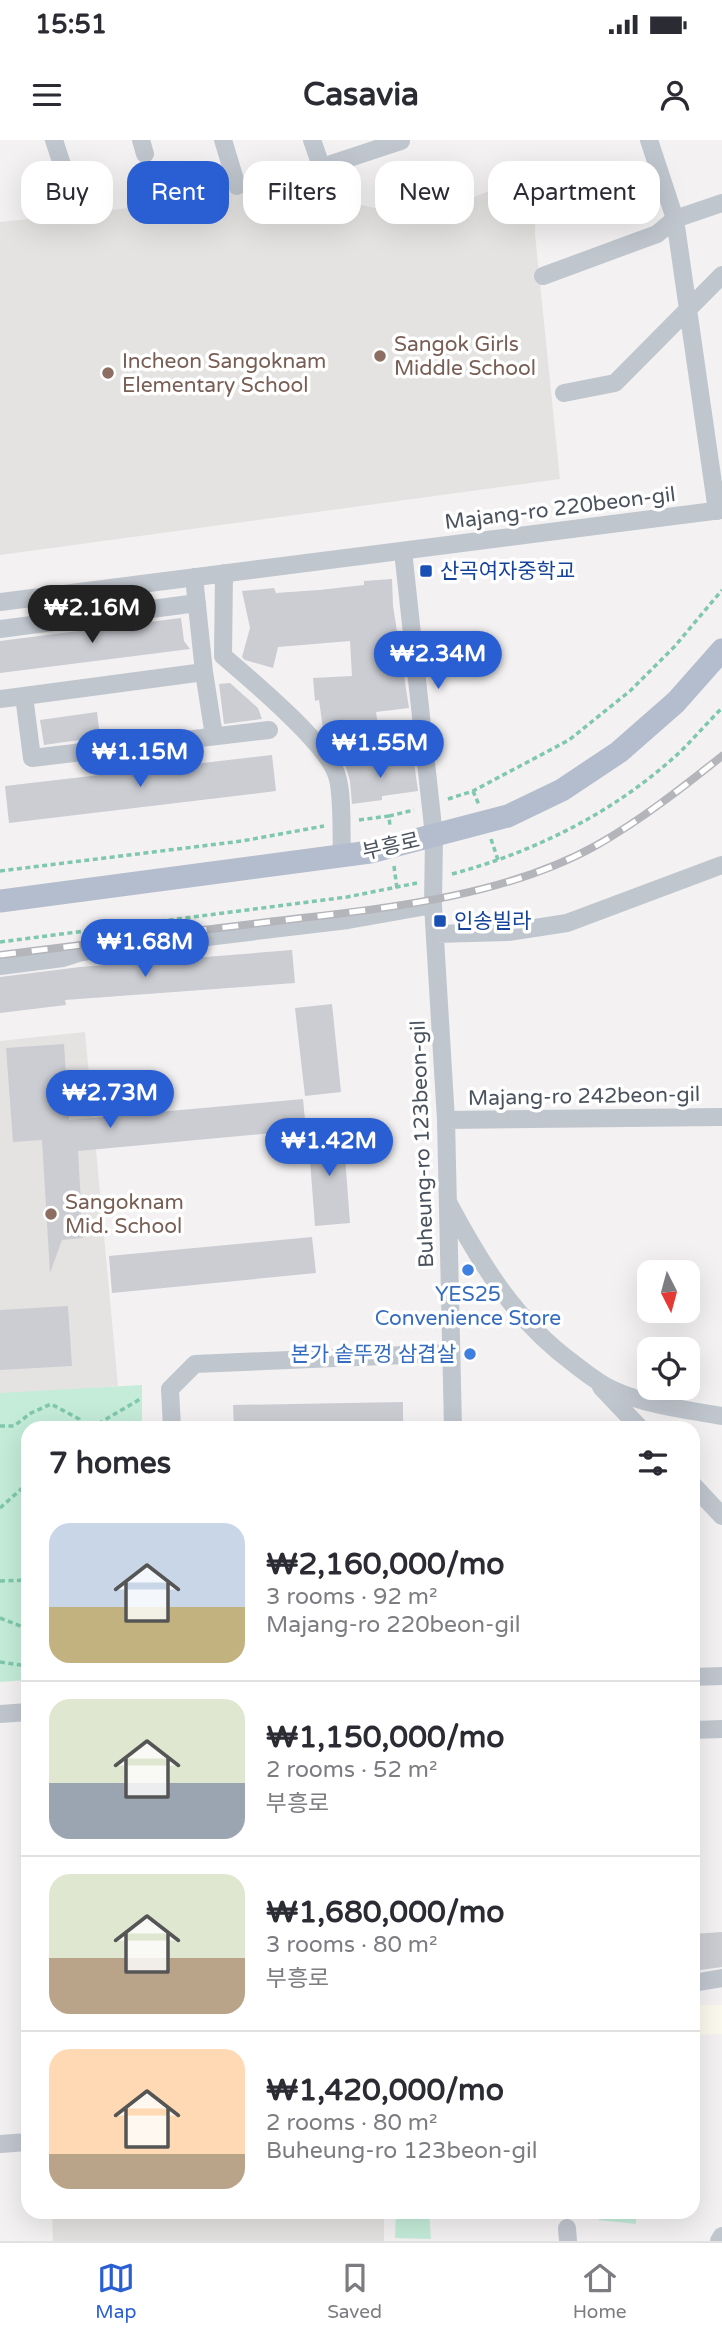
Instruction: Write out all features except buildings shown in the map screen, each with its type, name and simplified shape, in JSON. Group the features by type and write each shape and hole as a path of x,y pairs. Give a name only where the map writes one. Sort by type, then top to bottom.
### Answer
{"main road":[{"name":"부흥로","path":"0,901 370,852 508,816 562,790 628,744 676,702 722,650"}],"street":[{"path":"54,140 61,161"},
{"path":"223,140 237,186"},
{"path":"312,140 319,161"},
{"path":"339,161 401,140"},
{"path":"649,140 675,219 719,511"},
{"path":"543,276 657,234 675,219 722,202"},
{"path":"564,393 615,383 722,275"},
{"name":"Majang-ro 220beon-gil","path":"0,602 719,511"},
{"path":"403,551 434,836"},
{"path":"224,573 223,656 269,696 324,752 337,775 342,856"},
{"path":"194,577 214,736"},
{"path":"0,629 197,603"},
{"path":"0,699 204,672"},
{"path":"24,696 32,758 270,730"},
{"name":"Buheung-ro 123beon-gil","path":"434,836 433,905 446,1121 453,1421"},
{"path":"435,934 509,932 567,923 722,865"},
{"path":"0,965 63,958 82,952 348,920 433,905"},
{"name":"Majang-ro 242beon-gil","path":"446,1121 722,1117"},
{"path":"448,1201 467,1239 502,1294 548,1345 595,1380 614,1390 633,1397 722,1416"},
{"path":"172,1421 170,1389 195,1364 452,1353"},
{"path":"595,1380 633,1421"},
{"path":"700,1492 722,1516"},
{"path":"700,1677 722,1676"},
{"path":"0,1714 21,1712"},
{"path":"700,1730 722,1729"},
{"path":"700,1982 722,1978"},
{"path":"0,2144 21,2142"},
{"path":"719,2241 722,2236"}],"path":[{"path":"389,816 473,790 569,740 629,691 675,646 722,590"},
{"path":"0,942 347,897 434,879 498,860 561,834 639,785 680,752 722,708"},
{"path":"103,1421 142,1398"},
{"path":"0,1426 14,1426 31,1413 51,1405 80,1421"},
{"path":"0,1508 21,1489"},
{"path":"0,1581 21,1580"},
{"path":"0,1618 21,1626"},
{"path":"0,1662 21,1665"}],"shaded area":[{"path":"243,184 243,224 361,224 361,205 375,208 375,224 474,224 474,197 488,192 488,224 535,224 560,479 0,555 0,222 21,220 21,224 113,224 113,210 127,208 127,224 229,224 229,189"},
{"name":"Sangoknam Mid. School","path":"85,1032 118,1386 0,1395 0,1041"},
{"path":"700,2005 722,2005 722,2034 700,2035"},
{"path":"52,2219 384,2219 384,2241 53,2241"}],"green space":[{"path":"142,1385 142,1421 21,1421 21,1680 0,1682 0,1393"},
{"path":"396,2219 430,2219 431,2239 395,2238"},
{"path":"636,2219 636,2224 599,2220"}],"railway":[{"path":"0,955 351,912 479,890 560,863 597,845 676,792 722,756"}],"place":[{"name":"Sangok Girls Middle School","path":"380,356"},
{"name":"Incheon Sangoknam Elementary School","path":"108,373"},
{"name":"산곡여자중학교","path":"426,571"},
{"name":"인송빌라","path":"440,921"},
{"name":"Sangoknam Mid. School","path":"51,1214"},
{"name":"YES25 Convenience Store","path":"468,1270"},
{"name":"본가 솥뚜껑 삼겹살","path":"470,1354"}]}
